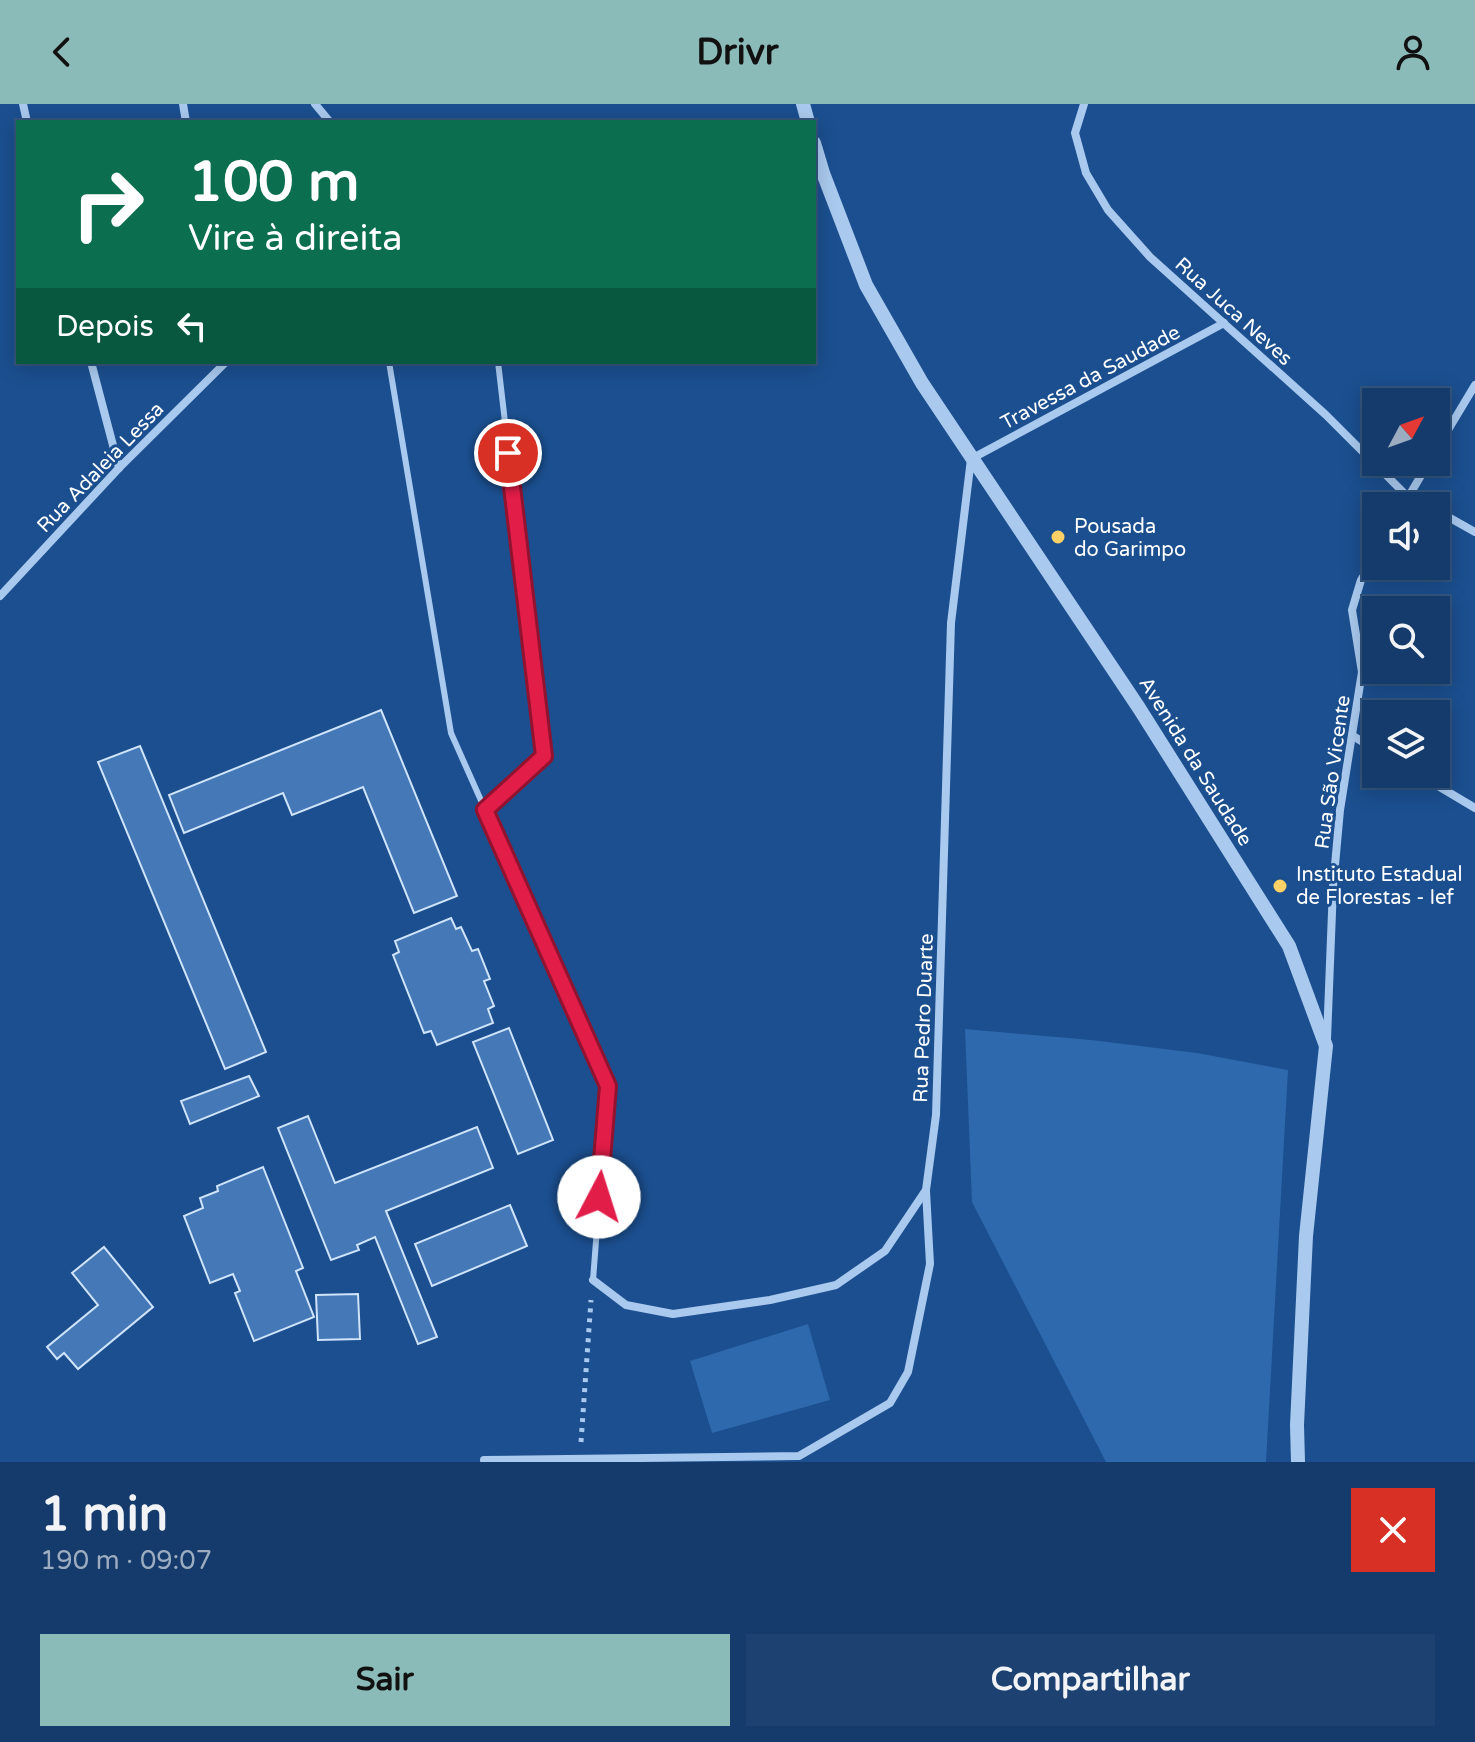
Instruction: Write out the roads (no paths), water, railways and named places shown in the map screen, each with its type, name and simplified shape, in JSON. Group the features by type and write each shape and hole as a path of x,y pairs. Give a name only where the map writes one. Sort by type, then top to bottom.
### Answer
{"street":[{"path":"315,104 328,120"},
{"name":"Rua Juca Neves","path":"1084,104 1075,133 1086,173 1108,210 1150,257 1326,415 1403,492"},
{"name":"Avenida da Saudade","path":"816,150 866,285 922,383 1139,708 1289,946 1326,1046 1306,1236 1298,1462"},
{"name":"Travessa da Saudade","path":"971,459 1224,323"},
{"path":"92,364 119,468"},
{"name":"Rua Adaleia Lessa","path":"0,596 119,468 224,364"},
{"path":"1450,427 1475,385"},
{"name":"Rua Pedro Duarte","path":"593,1280 626,1305 673,1314 770,1300 836,1285 885,1251 926,1190 936,1115 951,623 971,459"},
{"path":"1450,518 1475,532"},
{"name":"Rua São Vicente","path":"1326,1046 1333,887 1340,810 1362,672 1352,610 1362,578"},
{"path":"1353,736 1362,741"},
{"path":"1441,788 1475,808"},
{"path":"484,1460 799,1456 890,1403 908,1372 930,1264 926,1190"}],"lane":[{"path":"389,364 451,733 608,1086 593,1280"},
{"path":"485,810 544,756 498,364"}],"place":[{"name":"Pousada do Garimpo","path":"1058,537"},
{"name":"Instituto Estadual de Florestas - Ief","path":"1280,886"}]}
